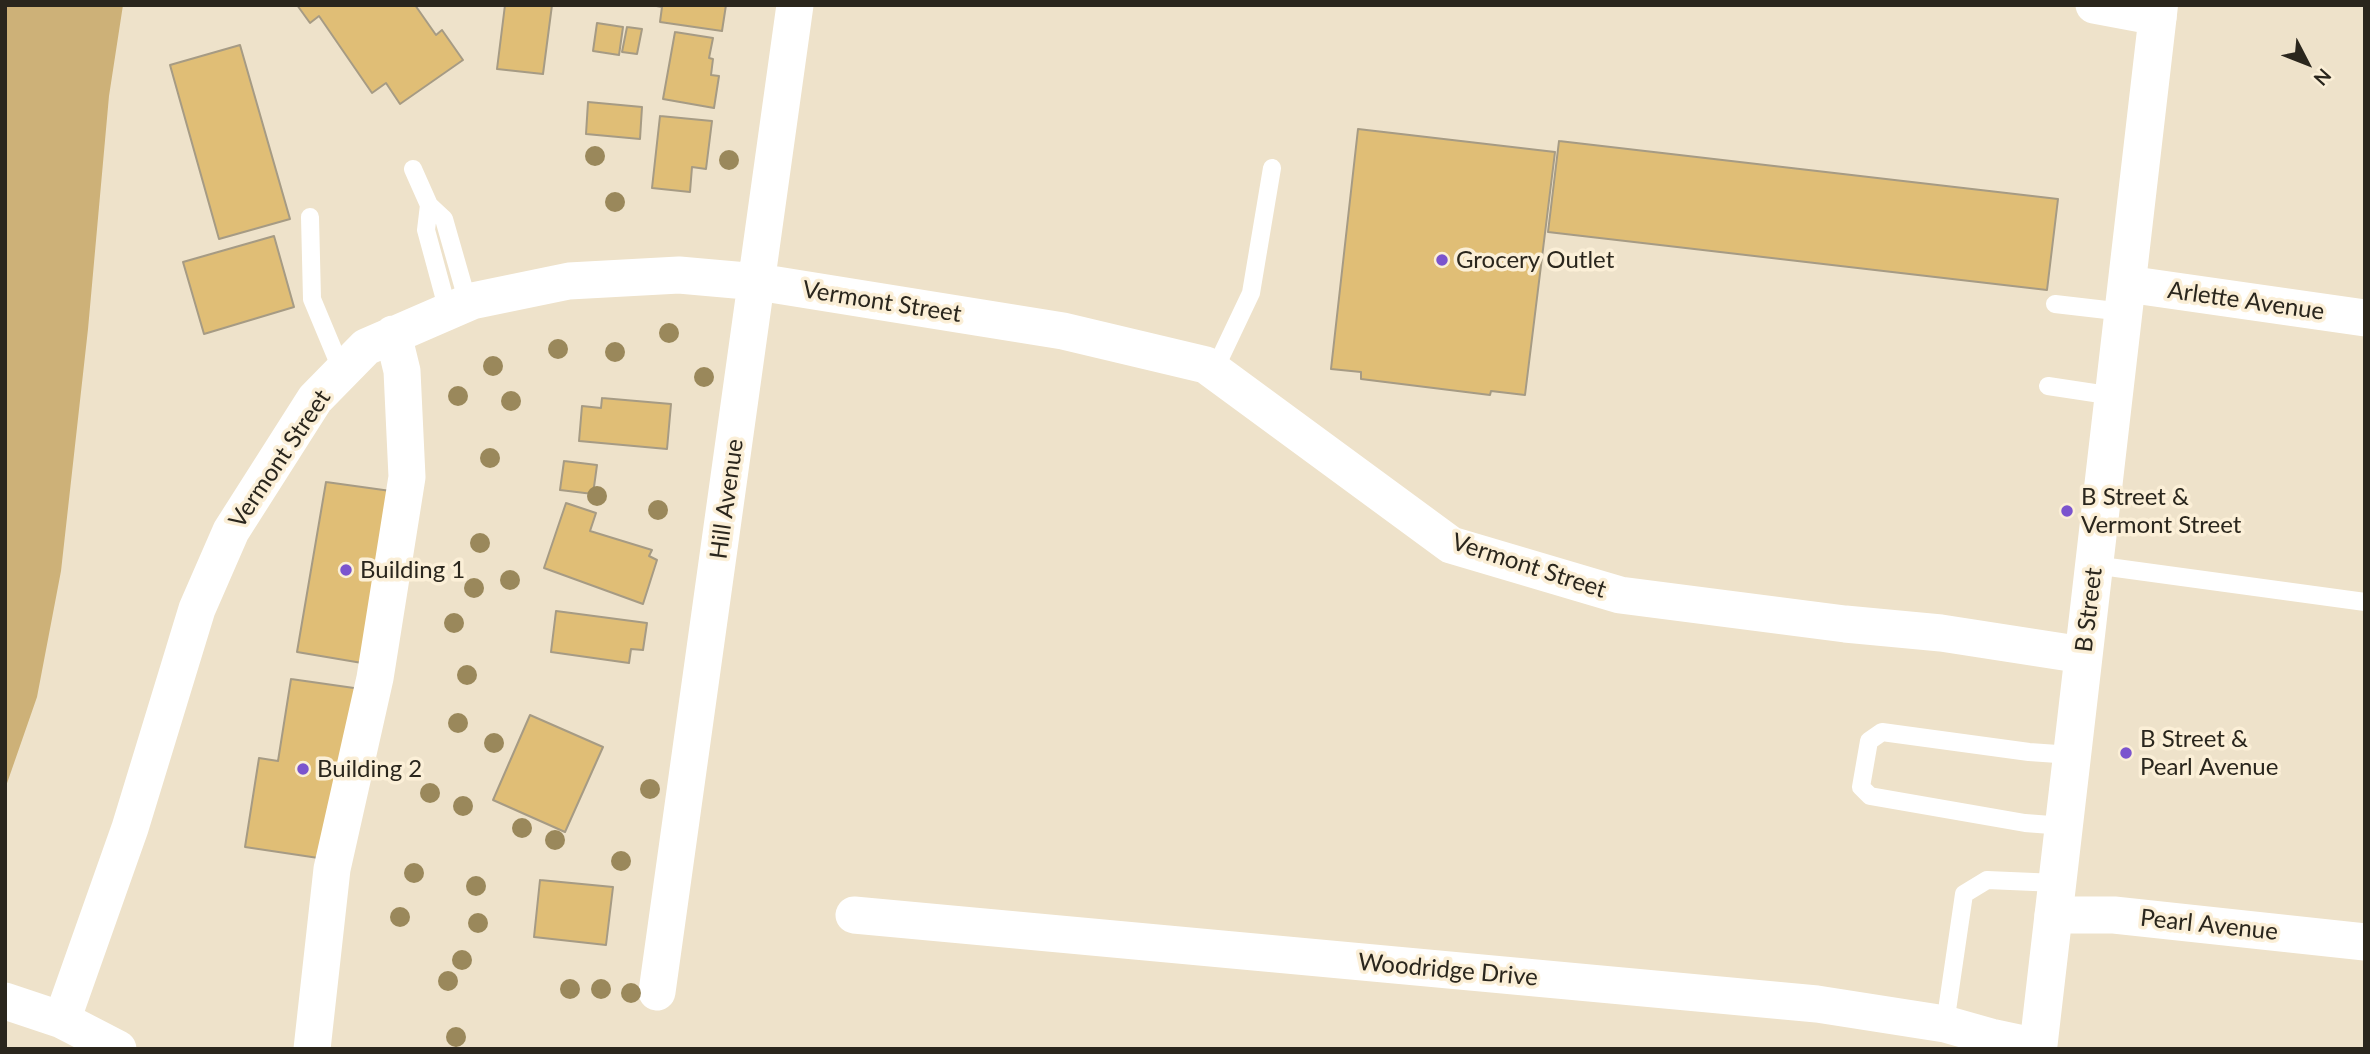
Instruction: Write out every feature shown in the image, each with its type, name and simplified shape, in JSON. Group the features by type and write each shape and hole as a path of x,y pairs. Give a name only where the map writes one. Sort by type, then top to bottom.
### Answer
{"street":[{"name":"Hill Avenue","path":"657,992 795,5"},
{"path":"2094,5 2158,11"},
{"name":"B Street","path":"2038,1048 2158,11"},
{"name":"Vermont Street","path":"62,1020 130,828 197,609 231,531 315,399 366,346 458,307 569,281 679,275 758,282 1063,331 1206,365 1451,545 1620,595 1845,624 1941,633 2083,655"},
{"name":"Arlette Avenue","path":"2125,298 2365,318"},
{"path":"312,1049 332,869 375,678 407,477 402,371 393,334"},
{"name":"Pearl Avenue","path":"2055,899 2115,915 2365,942"},
{"name":"Woodridge Drive","path":"854,915 1816,1004 1945,1024 2038,1048"},
{"path":"5,1001 62,1020 118,1049"}],"lane":[{"path":"1214,371 1251,293 1272,168"},
{"path":"413,169 429,205 426,230 458,307"},
{"path":"310,217 312,299 342,372"},
{"path":"2055,304 2125,298"},
{"path":"2048,386 2114,396"},
{"path":"2094,565 2365,602"},
{"path":"2064,826 2025,823 1870,796 1861,787 1869,741 1882,732 2072,755"},
{"path":"1945,1024 1965,894 1987,880 2055,899"}],"shaded area":[{"path":"5,5 123,5 109,96 88,329 61,571 37,697 5,789"}],"building":[{"path":"297,5 415,5 436,35 442,30 463,60 400,104 386,83 372,93 319,16 310,23"},
{"path":"505,5 552,5 543,74 497,69"},
{"path":"651,5 726,5 722,31 660,22 662,7"},
{"path":"597,23 623,27 619,55 593,51"},
{"path":"627,27 642,29 637,54 622,52"},
{"path":"675,32 713,38 709,58 713,59 711,75 719,76 714,108 663,99"},
{"path":"240,45 290,219 219,239 170,65"},
{"path":"588,102 642,107 640,139 586,134"},
{"path":"660,116 712,121 706,169 692,167 690,192 652,188"},
{"name":"Grocery Outlet","path":"1358,129 1555,152 1525,395 1491,391 1490,395 1361,379 1361,372 1331,369"},
{"path":"1559,141 2058,199 2047,290 1548,232"},
{"path":"274,236 294,307 204,334 183,262"},
{"path":"602,398 671,404 667,449 579,441 582,406 601,408"},
{"path":"564,461 597,465 593,494 560,490"},
{"name":"Building 1","path":"326,482 398,492 362,663 297,652"},
{"path":"566,503 596,513 590,531 652,550 649,556 657,560 643,604 544,568"},
{"path":"556,611 647,623 643,650 631,649 629,663 551,652"},
{"name":"Building 2","path":"291,679 361,689 325,859 245,847 259,758 278,761"},
{"path":"530,715 603,747 565,832 493,800"},
{"path":"540,880 613,887 606,945 534,937"}],"place":[{"name":"Grocery Outlet","path":"1442,260"},
{"name":"B Street & Vermont Street","path":"2067,511"},
{"name":"Building 1","path":"346,570"},
{"name":"B Street & Pearl Avenue","path":"2126,753"},
{"name":"Building 2","path":"303,769"}]}
